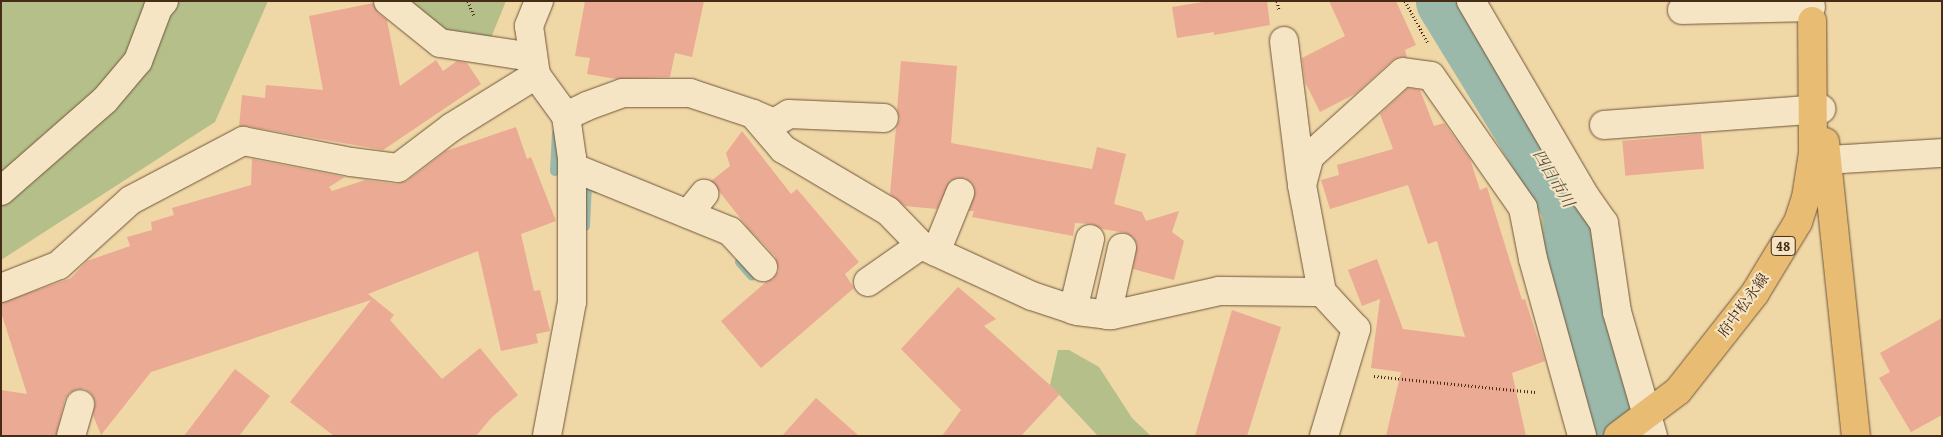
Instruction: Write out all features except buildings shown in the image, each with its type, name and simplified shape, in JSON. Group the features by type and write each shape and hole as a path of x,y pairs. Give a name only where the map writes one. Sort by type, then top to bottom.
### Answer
{"main road":[{"name":"府中松永線","path":"1811,10 1818,109 1827,160 1856,436"},
{"name":"府中松永線","path":"1639,427 1678,391 1755,293 1798,222 1806,198 1818,109"}],"street":[{"path":"1,191 105,100 138,61 158,8 164,1"},
{"path":"388,1 440,43 535,66"},
{"path":"539,1 529,26 535,66 566,116 572,167 572,302 547,436"},
{"path":"1471,1 1586,197 1604,223 1617,312 1639,427"},
{"path":"1682,10 1811,10"},
{"path":"1284,41 1302,185 1322,292 1356,329 1324,436"},
{"path":"1,288 59,265 132,200 243,141 350,162 398,168 535,66"},
{"path":"1302,185 1310,156 1403,72 1428,76 1524,208 1533,259 1582,436"},
{"path":"566,116 586,106 623,94 690,93 774,123 789,114 884,118"},
{"path":"1604,125 1818,109"},
{"path":"753,114 783,149 888,211 928,249 1032,296 1073,310 1107,314 1219,292 1322,292"},
{"path":"1827,160 1942,153"},
{"path":"572,167 696,204 730,231 763,267"},
{"path":"868,282 928,249 960,193"},
{"path":"1073,310 1090,239"},
{"path":"1107,314 1122,248"},
{"path":"71,436 80,404"}],"path":[{"path":"1405,1 1431,48 1428,76"},
{"path":"1344,372 1535,392"}],"green space":[{"path":"1,1 268,1 215,122 1,260"},
{"path":"388,1 506,1 486,50 440,43"},
{"path":"1420,1 1472,1 1585,196 1653,436 1587,436 1560,303 1542,262 1541,215 1477,96"},
{"path":"1058,350 1069,350 1099,367 1132,418 1151,436 1098,436 1050,385"}],"waterway":[{"name":"四日市川","path":"1446,1 1574,210 1573,274 1592,381 1606,436"},
{"path":"555,171 557,133"},
{"path":"585,226 587,184 596,188"},
{"path":"740,262 752,276"}]}
